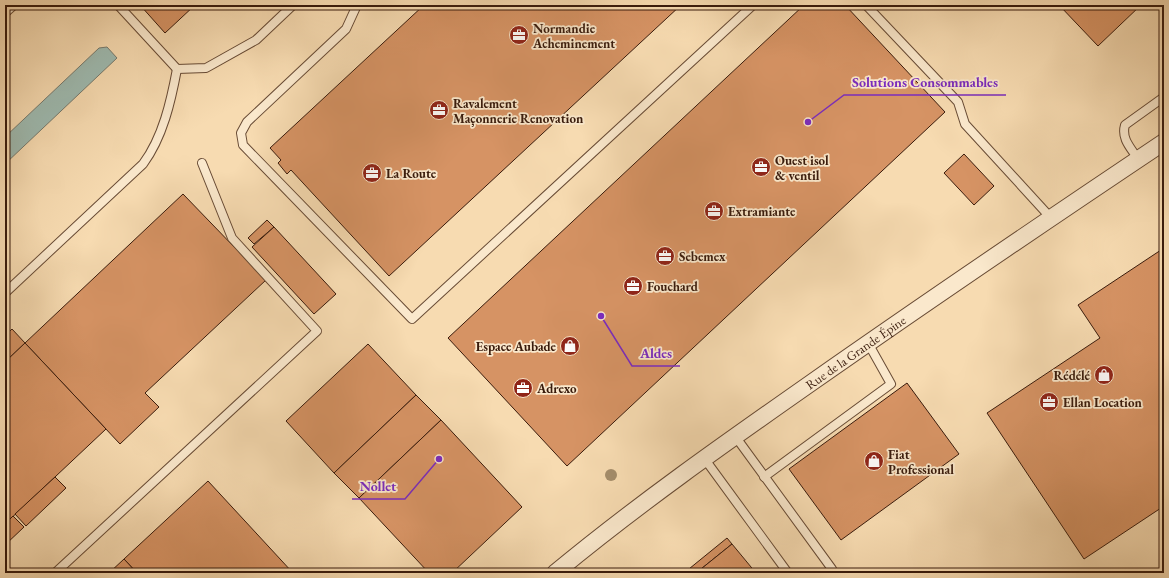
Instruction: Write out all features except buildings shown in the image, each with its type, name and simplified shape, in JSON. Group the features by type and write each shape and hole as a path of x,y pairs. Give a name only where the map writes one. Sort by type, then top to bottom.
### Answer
{"street":[{"name":"Rue de la Grande Épine","path":"555,573 608,530 735,436 1050,218 1164,142"}],"lane":[{"path":"5,13 14,5"},
{"path":"118,5 177,69 206,68 219,61 256,40 293,5"},
{"path":"357,5 346,29 247,122 241,133 243,145 412,320 753,5"},
{"path":"866,5 958,102 965,124 1050,218"},
{"path":"5,293 143,164 152,153 172,99 177,69"},
{"path":"1138,159 1124,138 1123,132 1125,125 1164,97"},
{"path":"55,573 317,331 232,238 202,163"},
{"path":"764,477 891,384 868,343"},
{"path":"735,436 832,569"},
{"path":"704,458 788,573"}],"water":[{"path":"107,47 117,58 5,164 5,137 99,48"}],"place":[{"name":"Normandie Acheminement","path":"519,35"},
{"name":"Ravalement Maçonnerie Renovation","path":"439,110"},
{"name":"Solutions Consommables","path":"808,122"},
{"name":"Ouest isol & ventil","path":"761,167"},
{"name":"La Route","path":"372,173"},
{"name":"Extramiante","path":"714,211"},
{"name":"Sebemex","path":"665,256"},
{"name":"Fouchard","path":"633,286"},
{"name":"Aldes","path":"601,316"},
{"name":"Espace Aubade","path":"570,346"},
{"name":"Rédélé","path":"1104,375"},
{"name":"Adrexo","path":"523,388"},
{"name":"Ellan Location","path":"1049,402"},
{"name":"Nollet","path":"439,459"},
{"name":"Fiat Professional","path":"874,461"}]}
